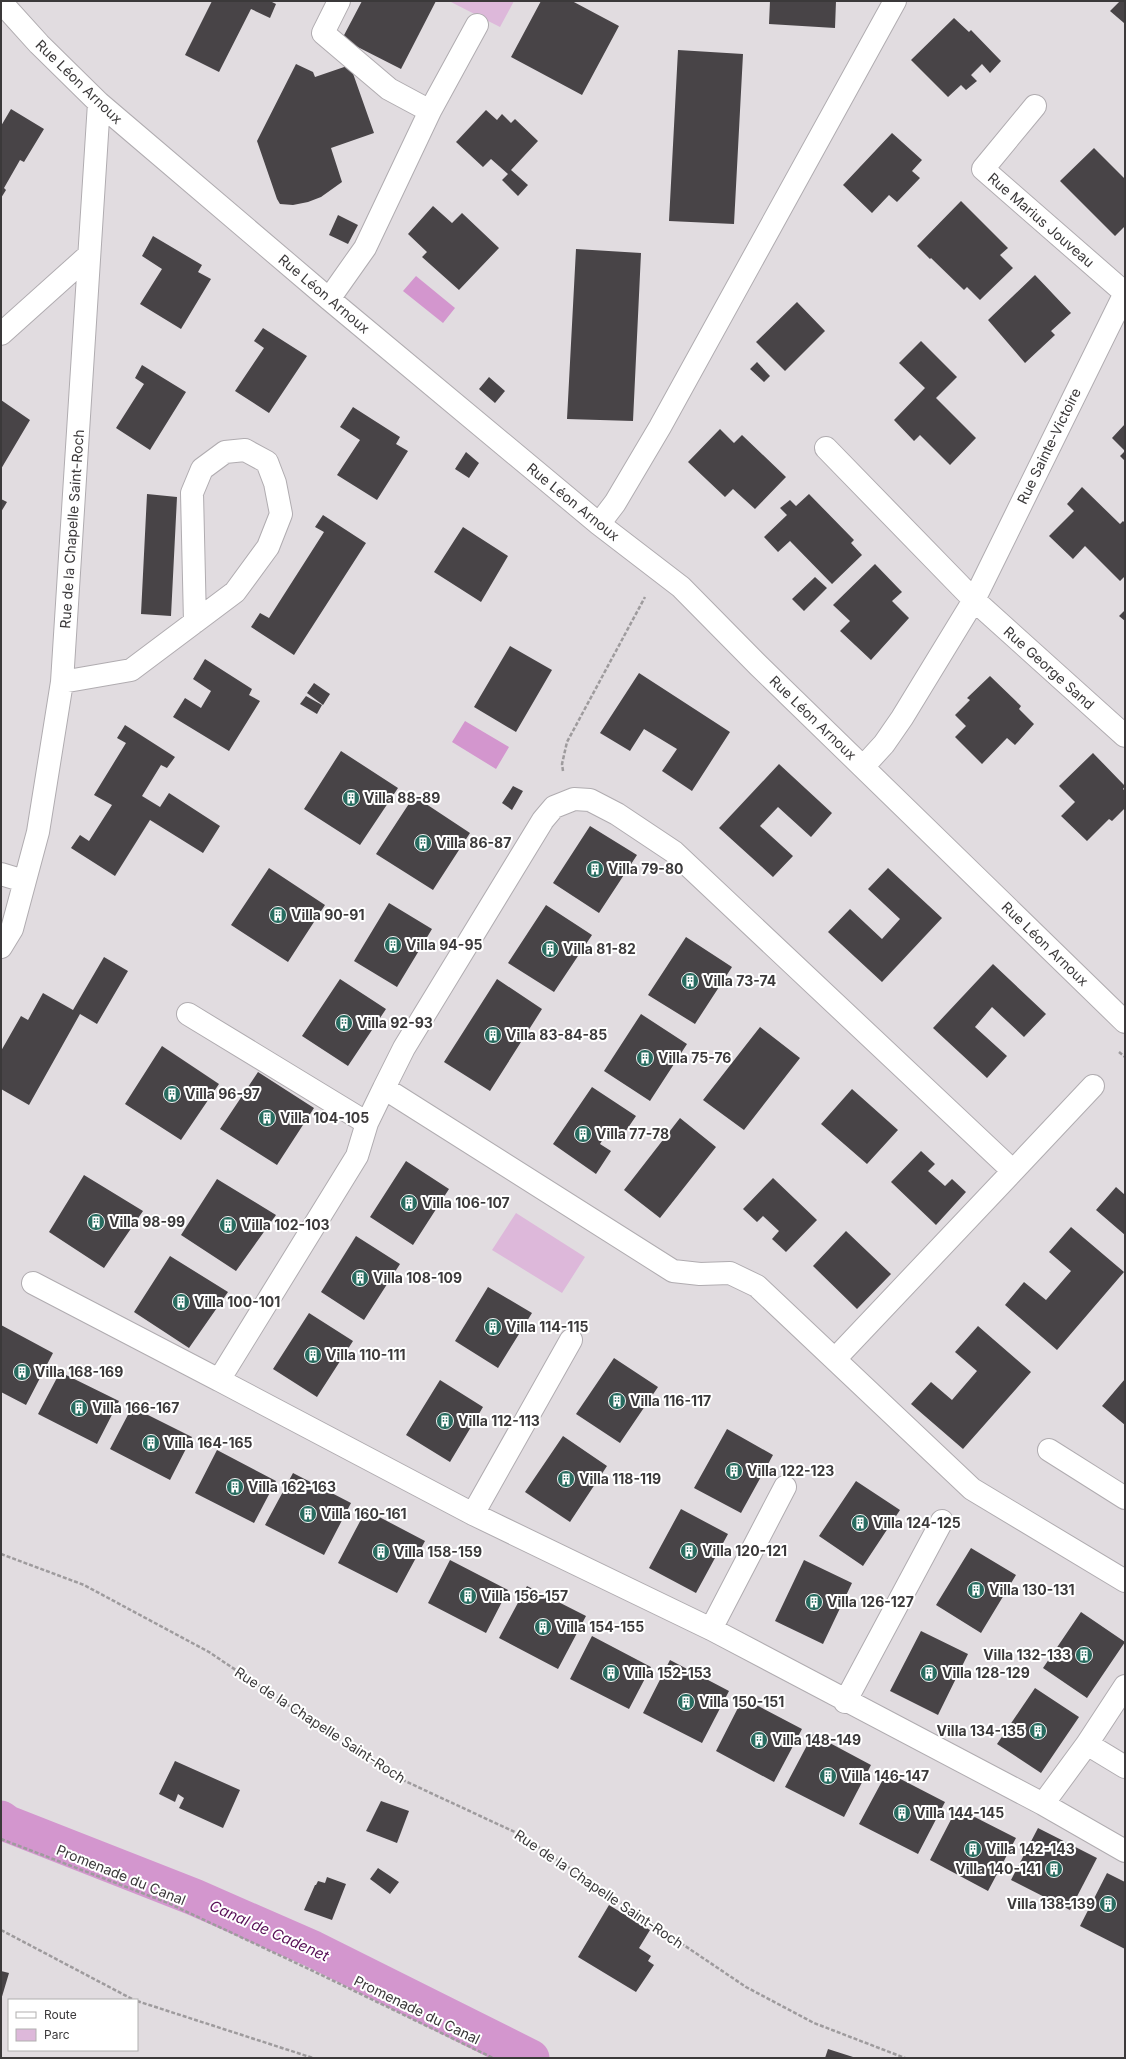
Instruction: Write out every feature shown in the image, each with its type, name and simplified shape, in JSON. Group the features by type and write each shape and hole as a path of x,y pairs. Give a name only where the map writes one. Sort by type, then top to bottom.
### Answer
{"street":[{"path":"339,1 323,33 389,89 430,111"},
{"path":"599,524 615,503 660,427 895,1"},
{"name":"Rue Léon Arnoux","path":"1,2 39,44 99,103 329,299 599,524 681,587 759,666 1125,1022"},
{"path":"329,299 365,248 430,111 477,25"},
{"name":"Rue de la Chapelle Saint-Roch","path":"1,947 12,929 38,832 62,682 99,103"},
{"name":"Rue Marius Jouveau","path":"1035,106 983,169 1125,293"},
{"path":"1,334 89,255"},
{"name":"Rue Sainte-Victoire","path":"863,767 884,744 902,718 974,600 1125,293"},
{"name":"Rue George Sand","path":"826,448 974,600 1125,736"},
{"path":"62,682 131,670 195,622 235,592 268,547 281,514 275,483 267,462 245,450 224,452 202,469 192,493 195,622"},
{"path":"219,1380 357,1156 368,1123 404,1048 543,820 554,807 574,799 590,800 617,814 674,852 1013,1171"},
{"path":"1,874 24,881"},
{"path":"188,1014 368,1123"},
{"path":"834,1360 1093,1086"},
{"path":"384,1088 673,1272 700,1274 730,1273 757,1286 972,1489 1125,1580"},
{"path":"33,1282 473,1514 711,1629 846,1702 1044,1804 1125,1851"},
{"path":"473,1514 571,1340"},
{"path":"1048,1450 1125,1498"},
{"path":"711,1629 785,1487"},
{"path":"846,1702 942,1521"},
{"path":"1044,1804 1088,1744 1125,1686"},
{"path":"1088,1744 1125,1767"}],"path":[{"path":"574,799 564,781 562,764 567,742 648,592"},
{"name":"Rue de la Chapelle Saint-Roch","path":"1,1554 84,1584 209,1652 392,1774 519,1834 746,1987 814,2024 905,2058"},
{"name":"Promenade du Canal","path":"1,1839 168,1903 493,2058"},
{"path":"1,1930 132,1999"},
{"path":"138,2001 314,2058"}],"green space":[{"path":"449,1 514,1 500,27"},
{"path":"516,1213 585,1257 562,1293 492,1250"}],"shaded area":[{"path":"416,276 455,308 443,323 403,291"},
{"path":"465,721 509,747 496,769 452,742"}],"building":[{"path":"212,1 270,1 276,4 270,18 251,9 219,72 185,55"},
{"path":"362,1 436,1 401,69 342,39"},
{"path":"541,1 572,1 619,26 582,95 511,57"},
{"path":"770,1 836,1 835,28 769,24"},
{"path":"1120,1 1125,1 1124,23 1110,11"},
{"path":"954,18 969,32 971,30 1001,61 990,73 982,64 971,75 977,81 966,90 961,85 948,97 911,60"},
{"path":"678,50 743,54 734,224 669,221"},
{"path":"296,64 313,72 315,77 350,65 374,133 331,148 342,182 321,197 308,202 293,205 280,204 277,199 257,141"},
{"path":"11,109 44,129 24,162 20,160 4,188 6,190 1,198 1,126"},
{"path":"486,110 497,120 502,114 511,123 515,119 538,141 511,170 528,185 518,196 502,180 508,174 491,159 483,167 456,142"},
{"path":"892,133 922,160 912,171 920,178 897,202 889,195 872,213 843,185"},
{"path":"1094,148 1125,179 1125,226 1115,236 1060,181"},
{"path":"961,201 1008,248 1000,255 1013,268 980,300 967,287 964,290 917,246"},
{"path":"433,206 452,223 462,213 499,248 459,290 422,257 427,252 408,234"},
{"path":"338,215 358,225 348,244 329,235"},
{"path":"153,236 202,265 198,272 211,279 181,329 140,304 162,269 142,256"},
{"path":"576,249 641,253 633,421 567,419"},
{"path":"1035,275 1071,313 1051,331 1055,335 1025,363 988,320"},
{"path":"797,302 825,331 785,371 756,342"},
{"path":"263,328 307,356 269,413 235,391 264,348 254,341"},
{"path":"921,341 957,377 936,398 976,438 950,465 920,435 914,441 894,420 925,388 899,363"},
{"path":"757,362 770,376 764,382 750,369"},
{"path":"142,365 186,392 150,450 116,428 144,384 135,378"},
{"path":"489,377 505,391 495,403 479,389"},
{"path":"1,400 30,420 1,469"},
{"path":"353,407 400,437 396,444 408,451 377,500 337,475 360,440 340,427"},
{"path":"1125,424 1125,451 1112,438"},
{"path":"720,429 734,443 742,435 786,477 755,509 733,489 725,497 688,462"},
{"path":"1125,451 1125,461 1120,456"},
{"path":"466,452 479,463 469,478 455,469"},
{"path":"1082,487 1120,524 1123,521 1125,523 1125,576 1120,581 1085,546 1073,559 1049,536 1074,511 1067,504"},
{"path":"147,494 177,497 171,616 141,614"},
{"path":"809,494 854,540 851,543 862,555 832,584 790,541 778,552 764,537 787,515 780,508 790,500 796,506"},
{"path":"1,499 7,502 1,512"},
{"path":"323,515 366,543 294,655 251,627 260,613 269,618 324,532 315,527"},
{"path":"463,527 508,556 481,602 434,572"},
{"path":"875,564 902,592 892,601 909,618 871,660 840,631 850,621 833,605"},
{"path":"815,577 827,588 804,611 792,599"},
{"path":"1125,610 1125,621 1119,616"},
{"path":"510,646 552,670 516,732 474,707"},
{"path":"205,659 252,689 249,695 260,701 229,751 173,717 185,698 201,708 211,691 193,679"},
{"path":"639,673 730,732 692,791 662,771 677,749 644,729 630,751 600,733"},
{"path":"990,676 1021,706 1019,709 1034,724 1015,745 1007,738 982,764 955,737 966,726 955,715 970,700 967,698"},
{"path":"314,683 330,694 323,705 307,693"},
{"path":"306,696 322,705 317,714 300,704"},
{"path":"125,725 175,757 167,768 161,765 142,796 160,807 169,793 220,826 203,853 150,820 115,876 71,848 80,835 89,841 112,805 94,795 126,743 117,738"},
{"name":"Villa 88-89","path":"341,751 398,788 360,845 304,809"},
{"path":"1093,753 1125,786 1123,789 1125,791 1125,808 1112,821 1109,819 1087,841 1061,816 1075,802 1059,786"},
{"path":"779,764 832,813 811,837 778,807 760,826 793,856 773,877 719,828"},
{"path":"513,786 523,791 512,810 502,803"},
{"name":"Villa 86-87","path":"414,796 470,833 433,890 376,854"},
{"name":"Villa 79-80","path":"590,826 637,855 599,913 553,883"},
{"name":"Villa 90-91","path":"269,868 325,905 288,962 231,925"},
{"path":"888,868 942,918 882,982 828,932 850,909 882,939 900,919 868,889"},
{"name":"Villa 94-95","path":"389,903 432,929 397,987 354,961"},
{"name":"Villa 81-82","path":"546,905 592,935 554,992 508,963"},
{"name":"Villa 73-74","path":"686,937 732,967 695,1024 648,995"},
{"path":"104,957 128,971 97,1024 80,1014 29,1105 1,1089 1,1051 21,1016 28,1020 43,993 73,1010"},
{"path":"993,964 1046,1014 1024,1037 992,1007 975,1027 1007,1056 987,1078 933,1028"},
{"name":"Villa 92-93","path":"340,979 386,1009 348,1066 302,1036"},
{"name":"Villa 83-84-85","path":"497,979 542,1009 490,1091 444,1062"},
{"name":"Villa 75-76","path":"641,1014 687,1044 650,1101 604,1071"},
{"path":"760,1027 800,1058 744,1130 703,1100"},
{"name":"Villa 96-97","path":"162,1046 219,1084 181,1140 125,1104"},
{"name":"Villa 104-105","path":"258,1072 314,1108 277,1165 220,1129"},
{"name":"Villa 77-78","path":"592,1087 636,1116 621,1138 609,1129 600,1144 611,1151 596,1174 553,1144"},
{"path":"852,1089 898,1130 867,1164 821,1124"},
{"path":"680,1118 716,1147 660,1218 624,1190"},
{"path":"921,1151 935,1164 928,1171 945,1186 952,1179 966,1192 936,1225 891,1182"},
{"name":"Villa 106-107","path":"406,1161 449,1189 413,1245 370,1217"},
{"name":"Villa 98-99","path":"84,1175 143,1211 104,1268 49,1232"},
{"path":"773,1178 817,1220 786,1252 772,1239 779,1231 763,1216 757,1222 743,1209"},
{"name":"Villa 102-103","path":"217,1179 276,1215 236,1271 181,1235"},
{"path":"1116,1187 1125,1195 1125,1235 1096,1210"},
{"path":"1071,1227 1124,1272 1057,1350 1005,1305 1024,1282 1046,1300 1071,1271 1049,1252"},
{"path":"846,1231 891,1274 857,1309 813,1266"},
{"name":"Villa 108-109","path":"356,1236 400,1264 364,1320 321,1292"},
{"name":"Villa 100-101","path":"170,1256 228,1292 189,1348 134,1312"},
{"name":"Villa 114-115","path":"488,1287 532,1313 498,1368 455,1341"},
{"name":"Villa 110-111","path":"309,1313 353,1341 317,1397 273,1369"},
{"name":"Villa 168-169","path":"1,1325 53,1353 26,1405 1,1392"},
{"path":"978,1326 1031,1372 963,1449 911,1404 931,1382 952,1400 977,1371 955,1352"},
{"name":"Villa 116-117","path":"614,1358 658,1387 620,1443 576,1414"},
{"name":"Villa 166-167","path":"60,1372 119,1401 97,1444 38,1414"},
{"path":"1125,1379 1125,1425 1102,1406"},
{"name":"Villa 112-113","path":"440,1380 483,1407 450,1462 406,1435"},
{"name":"Villa 164-165","path":"132,1407 192,1437 170,1480 110,1449"},
{"name":"Villa 122-123","path":"727,1429 773,1455 741,1513 694,1488"},
{"name":"Villa 118-119","path":"563,1436 607,1466 570,1522 525,1492"},
{"name":"Villa 162-163","path":"217,1450 276,1481 254,1523 195,1493"},
{"name":"Villa 160-161","path":"293,1473 351,1503 324,1555 265,1525"},
{"name":"Villa 124-125","path":"856,1481 900,1510 863,1566 819,1536"},
{"name":"Villa 120-121","path":"681,1509 728,1534 696,1593 649,1568"},
{"name":"Villa 158-159","path":"366,1510 425,1541 397,1593 338,1563"},
{"name":"Villa 130-131","path":"971,1548 1016,1575 981,1633 936,1605"},
{"name":"Villa 156-157","path":"450,1560 508,1590 486,1633 428,1603"},
{"name":"Villa 126-127","path":"804,1560 852,1583 823,1644 775,1621"},
{"name":"Villa 154-155","path":"527,1586 586,1616 558,1669 499,1638"},
{"name":"Villa 132-133","path":"1081,1612 1125,1642 1087,1698 1043,1668"},
{"name":"Villa 128-129","path":"921,1631 968,1654 938,1715 890,1691"},
{"name":"Villa 152-153","path":"592,1636 651,1667 629,1709 570,1679"},
{"name":"Villa 150-151","path":"670,1660 729,1691 702,1743 643,1713"},
{"name":"Villa 134-135","path":"1035,1688 1079,1717 1041,1773 997,1744"},
{"name":"Villa 148-149","path":"743,1698 802,1729 774,1782 716,1751"},
{"name":"Villa 146-147","path":"813,1734 871,1765 844,1817 785,1787"},
{"path":"175,1761 240,1790 223,1828 179,1808 184,1798 178,1794 175,1802 159,1794"},
{"name":"Villa 144-145","path":"887,1772 945,1802 918,1854 859,1824"},
{"path":"381,1801 409,1811 397,1843 366,1831"},
{"name":"Villa 142-143","path":"957,1808 1016,1838 988,1891 930,1860"},
{"name":"Villa 140-141","path":"1038,1828 1097,1858 1070,1910 1011,1880"},
{"path":"378,1868 399,1882 390,1894 370,1879"},
{"name":"Villa 138-139","path":"1107,1873 1125,1882 1125,1949 1080,1926"},
{"path":"327,1877 346,1884 332,1920 304,1910 315,1885 318,1881 325,1883"},
{"path":"609,1905 650,1930 639,1948 651,1956 648,1961 654,1965 636,1992 578,1957"},
{"path":"1,1971 9,1973 1,2000"},
{"path":"828,2049 853,2057 853,2058 825,2058"}],"waterway":[{"name":"Canal de Cadenet","path":"1,1819 8,1824 194,1897 313,1949 531,2058"}],"place":[{"name":"Villa 88-89","path":"351,798"},
{"name":"Villa 86-87","path":"423,843"},
{"name":"Villa 79-80","path":"595,869"},
{"name":"Villa 90-91","path":"278,915"},
{"name":"Villa 94-95","path":"393,945"},
{"name":"Villa 81-82","path":"550,949"},
{"name":"Villa 73-74","path":"690,981"},
{"name":"Villa 92-93","path":"344,1023"},
{"name":"Villa 83-84-85","path":"493,1035"},
{"name":"Villa 75-76","path":"645,1058"},
{"name":"Villa 96-97","path":"172,1094"},
{"name":"Villa 104-105","path":"267,1118"},
{"name":"Villa 77-78","path":"583,1134"},
{"name":"Villa 106-107","path":"409,1203"},
{"name":"Villa 98-99","path":"96,1222"},
{"name":"Villa 102-103","path":"228,1225"},
{"name":"Villa 108-109","path":"360,1278"},
{"name":"Villa 100-101","path":"181,1302"},
{"name":"Villa 114-115","path":"493,1327"},
{"name":"Villa 110-111","path":"313,1355"},
{"name":"Villa 168-169","path":"22,1372"},
{"name":"Villa 116-117","path":"617,1401"},
{"name":"Villa 166-167","path":"79,1408"},
{"name":"Villa 112-113","path":"445,1421"},
{"name":"Villa 164-165","path":"151,1443"},
{"name":"Villa 122-123","path":"734,1471"},
{"name":"Villa 118-119","path":"566,1479"},
{"name":"Villa 162-163","path":"235,1487"},
{"name":"Villa 160-161","path":"308,1514"},
{"name":"Villa 124-125","path":"860,1523"},
{"name":"Villa 120-121","path":"689,1551"},
{"name":"Villa 158-159","path":"381,1552"},
{"name":"Villa 130-131","path":"976,1590"},
{"name":"Villa 156-157","path":"468,1596"},
{"name":"Villa 126-127","path":"814,1602"},
{"name":"Villa 154-155","path":"543,1627"},
{"name":"Villa 132-133","path":"1084,1655"},
{"name":"Villa 152-153","path":"611,1673"},
{"name":"Villa 128-129","path":"929,1673"},
{"name":"Villa 150-151","path":"686,1702"},
{"name":"Villa 134-135","path":"1038,1731"},
{"name":"Villa 148-149","path":"759,1740"},
{"name":"Villa 146-147","path":"828,1776"},
{"name":"Villa 144-145","path":"902,1813"},
{"name":"Villa 142-143","path":"973,1849"},
{"name":"Villa 140-141","path":"1054,1869"},
{"name":"Villa 138-139","path":"1108,1904"}]}
